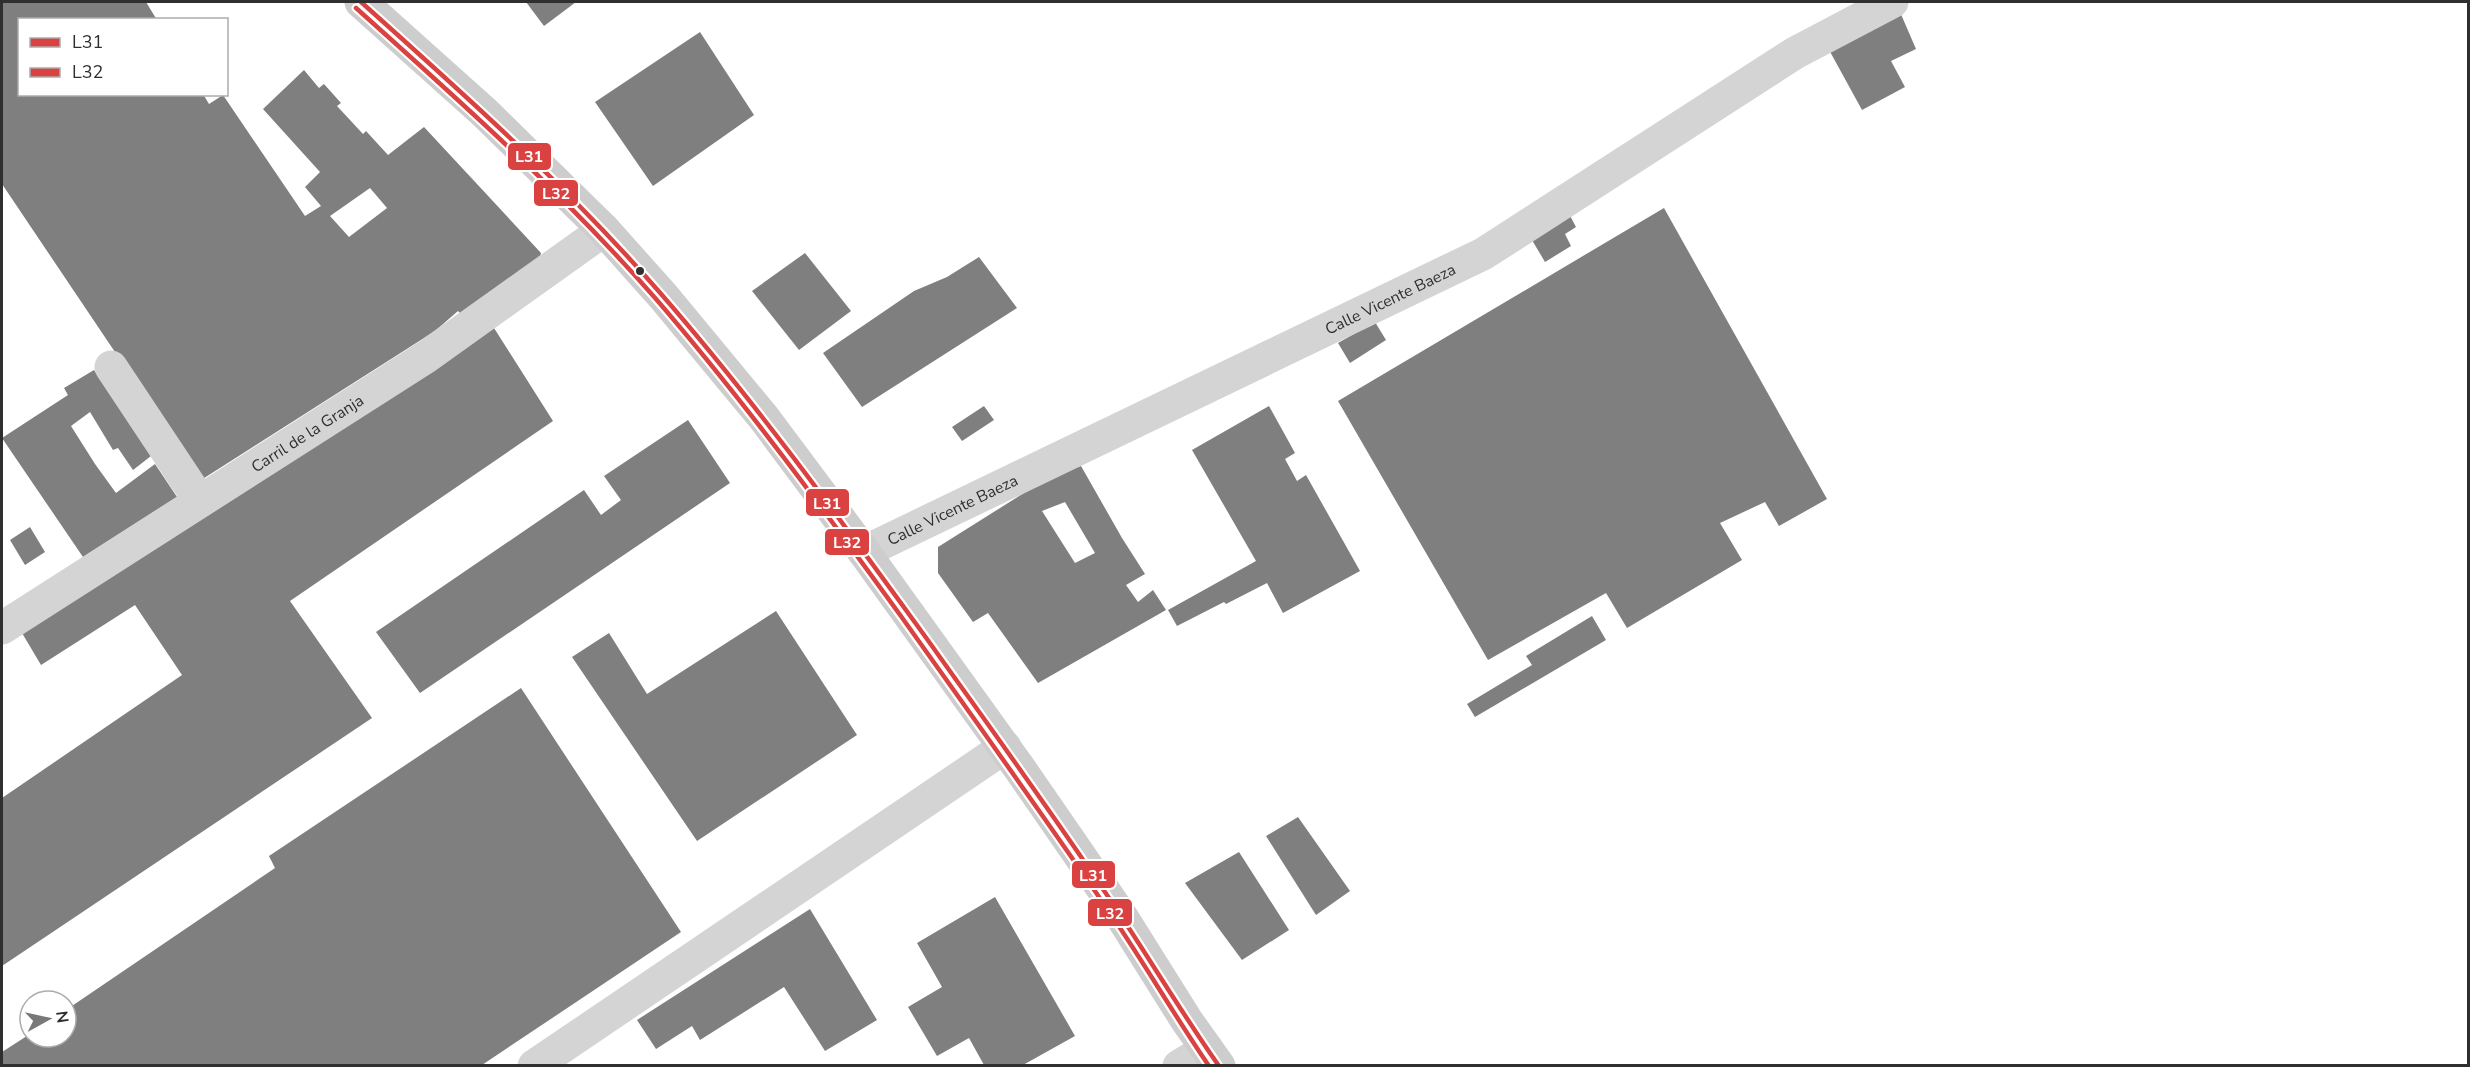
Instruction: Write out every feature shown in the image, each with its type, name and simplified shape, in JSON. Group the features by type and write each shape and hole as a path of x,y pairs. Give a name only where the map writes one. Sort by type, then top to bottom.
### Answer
{"main road":[{"path":"361,2 485,113 604,230 663,296 764,418 1005,747 1118,911 1213,1057"}],"street":[{"name":"Calle Vicente Baeza","path":"864,552 1483,254 1795,53 1892,2"},
{"name":"Carril de la Granja","path":"2,628 426,357 604,230"},
{"path":"111,368 200,501"},
{"path":"534,1065 1005,747"},
{"path":"1179,1065 1213,1057"}],"building":[{"path":"2,2 146,2 156,18 18,18 18,96 204,96 209,104 224,96 305,216 321,206 305,187 320,172 263,109 304,70 319,88 324,84 341,103 337,106 363,134 366,131 388,155 424,127 541,253 539,261 461,314 458,311 435,331 201,480 2,184","holes":["370,188 387,208 349,237 330,216"]},
{"path":"526,2 576,2 544,26"},
{"path":"1900,12 1916,49 1891,61 1905,87 1862,110 1828,48"},
{"path":"700,32 754,115 653,186 595,102"},
{"path":"1664,208 1827,499 1779,526 1765,502 1720,523 1742,560 1627,628 1606,593 1488,660 1338,401"},
{"path":"1568,212 1576,227 1565,234 1571,246 1545,262 1529,235"},
{"path":"805,253 851,311 799,350 752,291"},
{"path":"979,257 1017,308 862,407 823,353 914,291 947,277"},
{"path":"1375,322 1386,340 1350,363 1338,343"},
{"path":"494,328 553,421 290,601 372,718 2,966 2,798 182,675 135,605 41,665 22,633"},
{"path":"94,370 151,456 133,470 118,448 113,450 90,412 71,426 95,464 116,493 155,464 177,497 83,557 2,438 68,395 64,388"},
{"path":"984,406 994,420 962,441 952,427"},
{"path":"1269,406 1295,453 1285,459 1297,481 1306,475 1360,571 1283,613 1267,583 1177,626 1168,610 1256,561 1192,450"},
{"path":"688,420 730,483 420,693 376,632 584,490 601,515 621,500 604,476"},
{"path":"1081,466 1145,574 1126,585 1138,602 1153,590 1166,610 1038,683 988,613 973,622 938,573 938,547 1051,476","holes":["1065,502 1095,553 1075,563 1042,511"]},
{"path":"30,527 45,552 25,565 10,540"},
{"path":"776,611 857,735 697,841 572,657 609,633 647,694"},
{"path":"1592,616 1606,640 1475,717 1467,704 1532,665 1526,656"},
{"path":"521,688 681,932 482,1065 2,1065 2,1052 18,1042 18,1049 78,1049 78,1002 275,868 269,856"},
{"path":"1298,817 1350,891 1316,915 1266,836"},
{"path":"1239,852 1289,930 1242,960 1185,883"},
{"path":"995,897 1075,1036 1023,1065 984,1065 969,1038 937,1056 908,1007 942,987 917,943"},
{"path":"810,909 877,1020 825,1051 784,987 700,1040 692,1026 656,1049 637,1020"}],"transit line":[{"name":"L31","path":"361,2 554,180 627,256 732,378 831,507 1023,774 1117,910 1219,1066"},
{"name":"L32","path":"356,8 472,113 585,222 656,299 721,377 843,537 1006,764 1121,929 1209,1066"}]}
